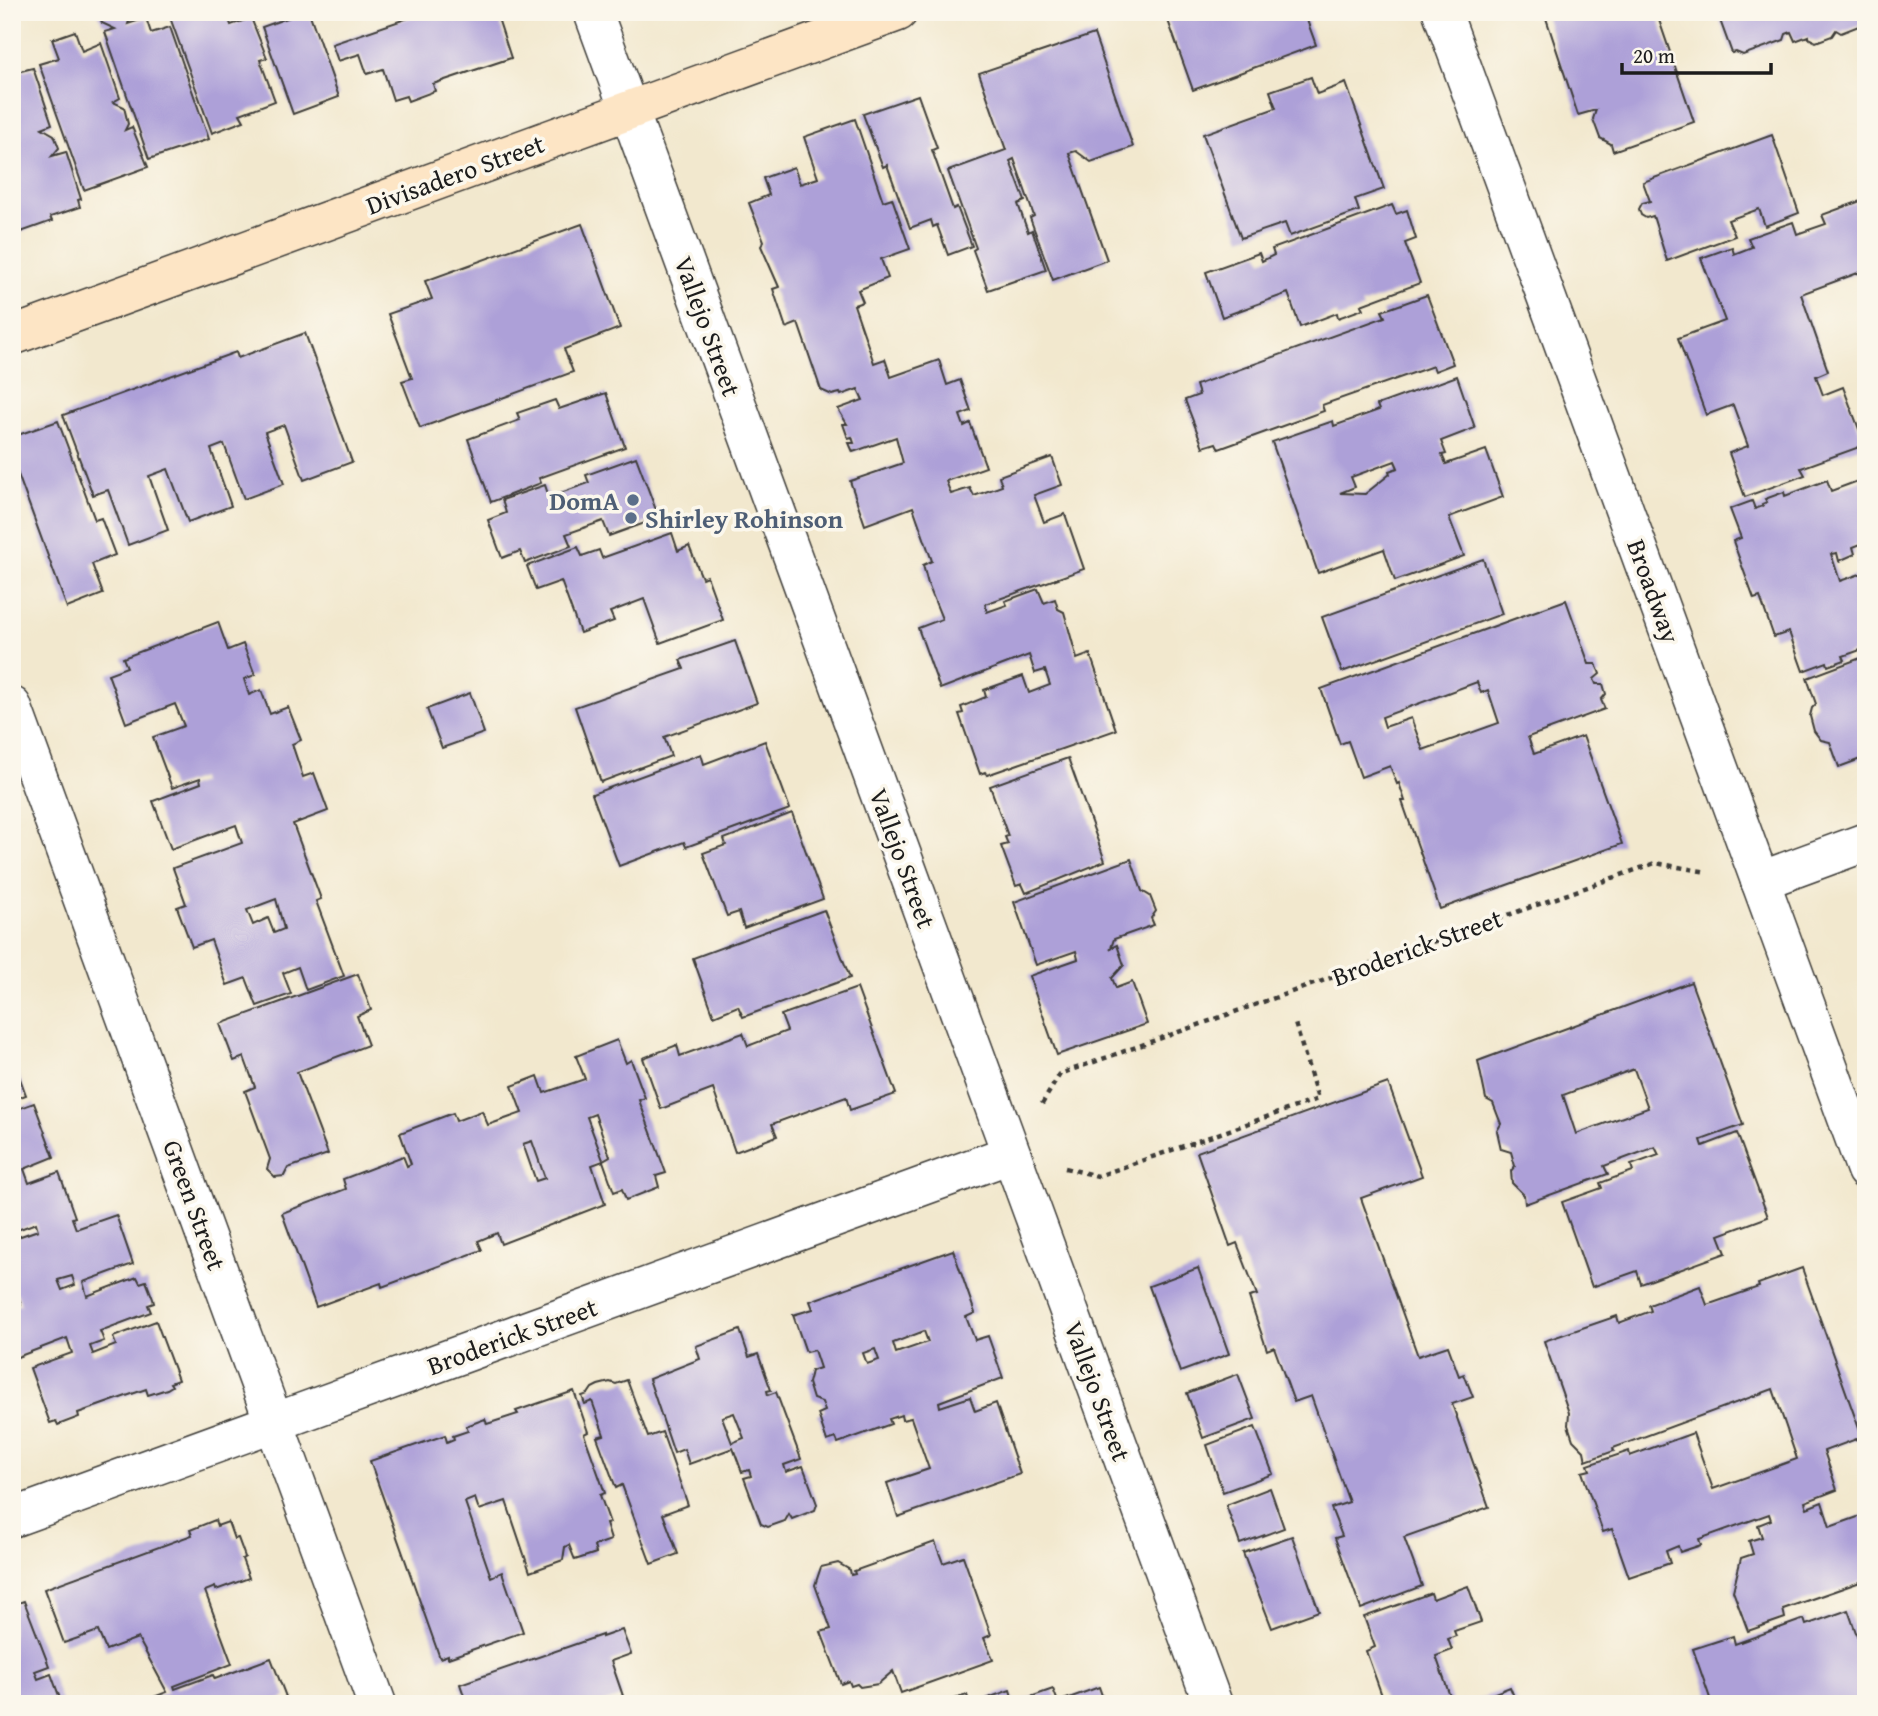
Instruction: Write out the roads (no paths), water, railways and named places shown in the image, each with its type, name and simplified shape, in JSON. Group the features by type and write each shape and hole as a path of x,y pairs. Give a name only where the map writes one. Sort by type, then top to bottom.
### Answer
{"main road":[{"name":"Divisadero Street","path":"12,336 898,12"}],"street":[{"name":"Vallejo Street","path":"593,12 1213,1704"},
{"name":"Broadway","path":"1442,12 1866,1170"},
{"name":"Green Street","path":"12,706 377,1704"},
{"path":"1760,881 1866,842"},
{"name":"Broderick Street","path":"12,1518 1011,1154"}],"place":[{"name":"DomA","path":"633,500"},
{"name":"Shirley Rohinson","path":"631,518"}]}
